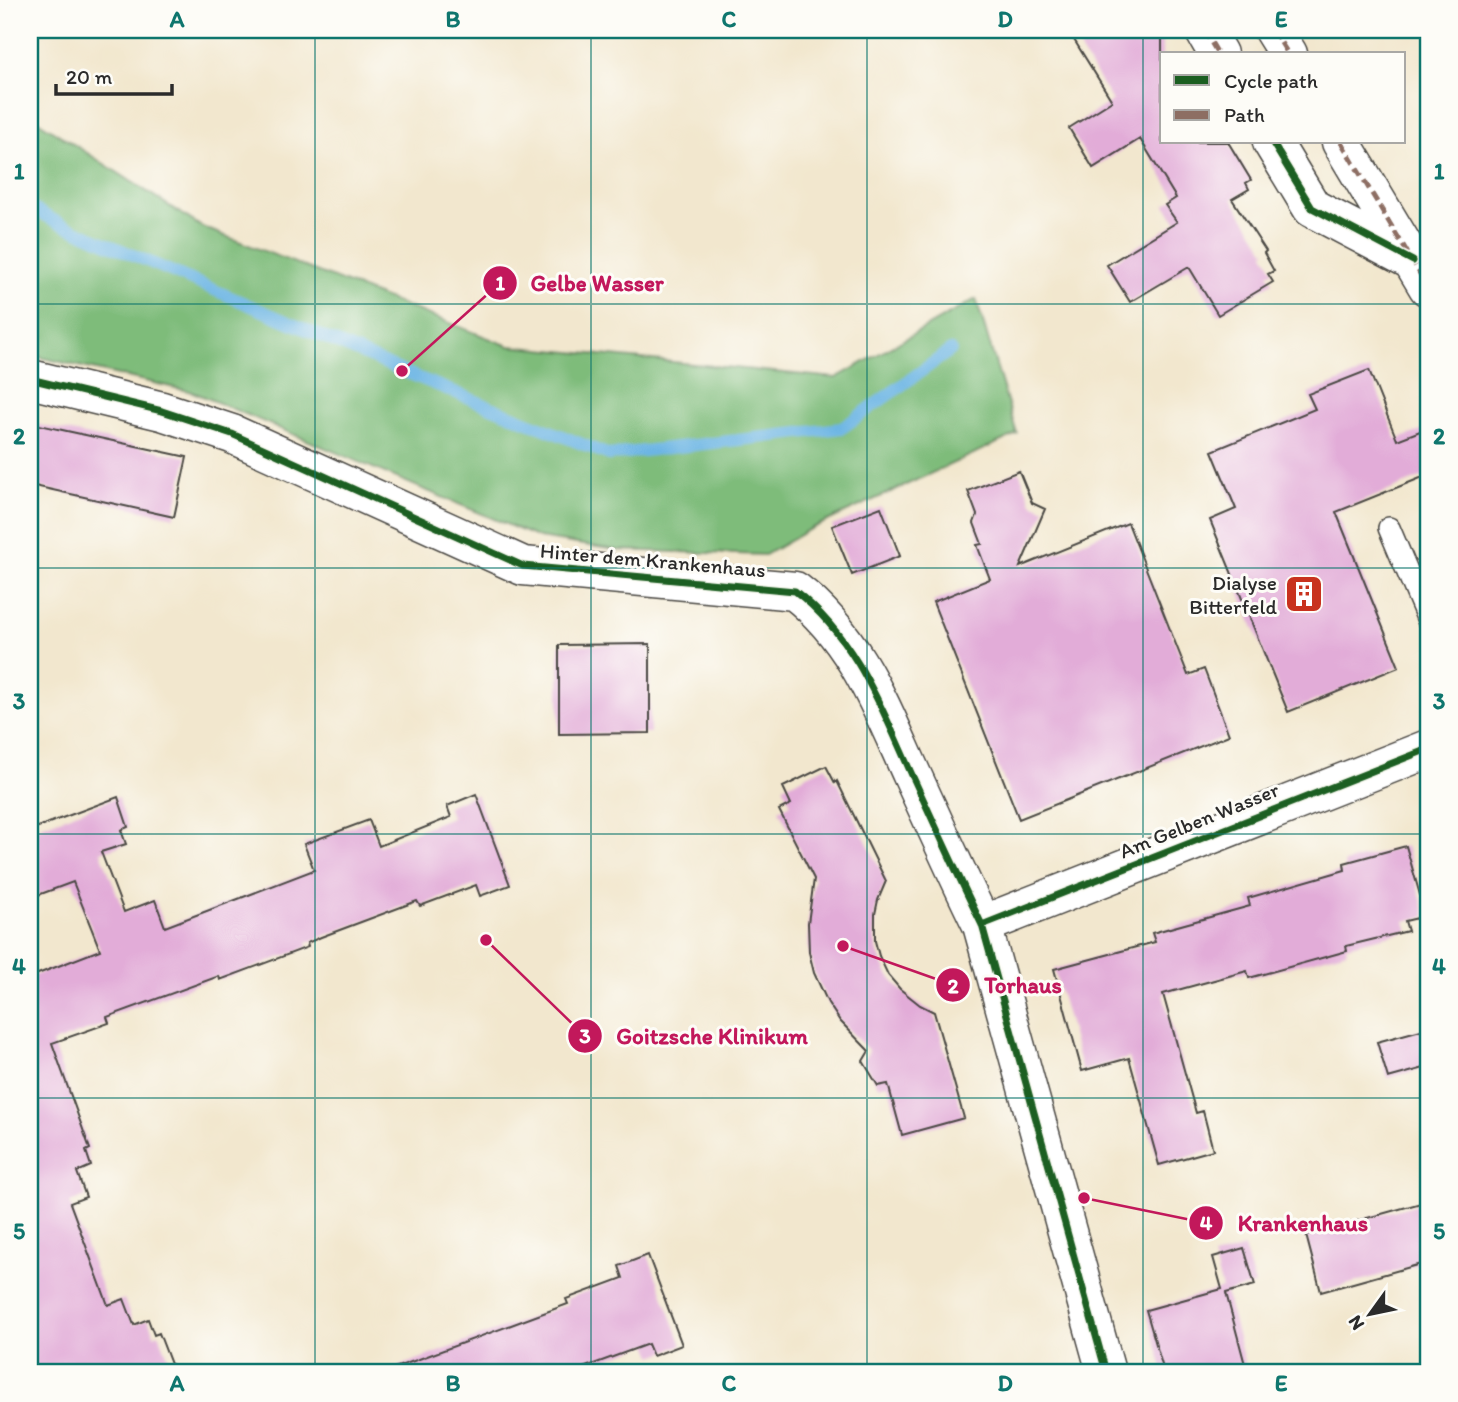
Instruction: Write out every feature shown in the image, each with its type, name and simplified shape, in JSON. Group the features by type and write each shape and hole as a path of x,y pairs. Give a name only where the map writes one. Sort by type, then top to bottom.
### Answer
{"street":[{"path":"1203,30 1218,52"},
{"path":"1273,30 1287,52"},
{"path":"1273,144 1312,208 1421,274"},
{"path":"1342,144 1421,274"},
{"name":"Hinter dem Krankenhaus","path":"30,379 162,411 232,434 523,566 795,591 816,607 846,642 877,696 982,925 1106,1372"},
{"name":"Am Gelben Wasser","path":"982,925 1428,749"}],"lane":[{"path":"1389,528 1428,620"}],"green space":[{"path":"30,116 202,227 509,346 836,378 976,299 1017,434 810,529 765,555 616,550 539,538 193,392 30,355"}],"building":[{"path":"1068,30 1162,30 1160,144 1229,144 1251,180 1246,183 1249,189 1232,199 1266,251 1264,253 1274,271 1268,274 1273,282 1218,315 1189,267 1130,302 1107,265 1177,222 1165,205 1176,198 1140,139 1093,168 1069,128 1112,101"},
{"name":"Dialyse Bitterfeld","path":"1369,370 1397,440 1428,428 1428,475 1336,512 1399,667 1288,712 1210,520 1236,509 1212,451 1315,409 1308,394"},
{"path":"30,423 187,457 174,517 30,485"},
{"path":"1019,471 1032,503 1045,509 1020,567 1128,523 1188,675 1204,669 1229,735 1019,819 933,602 990,579 977,545 982,544 974,523 977,515 968,491"},
{"path":"881,507 900,556 852,575 832,526"},
{"path":"650,644 650,733 559,734 559,645"},
{"path":"826,766 835,783 837,781 886,881 875,914 875,941 879,956 888,975 900,989 934,1012 964,1118 902,1135 888,1084 878,1086 863,1061 869,1051 840,1021 814,973 809,952 808,923 814,879 779,810 791,804 783,787"},
{"path":"476,794 510,885 480,896 476,885 420,906 417,901 321,937 307,943 308,947 220,980 219,976 107,1017 109,1023 52,1043 90,1149 86,1151 91,1166 77,1172 86,1197 70,1203 108,1305 124,1299 134,1325 148,1319 154,1335 159,1333 174,1372 30,1372 30,977 100,950 73,882 30,898 30,830 118,797 128,827 121,830 126,844 101,852 124,912 155,900 165,927 314,870 304,844 369,820 379,846 451,817 447,806"},
{"path":"1406,846 1426,916 1405,921 1408,931 1346,946 1347,951 1249,978 1247,971 1163,994 1196,1113 1203,1111 1213,1150 1159,1165 1129,1058 1082,1071 1054,969 1155,942 1152,933 1250,906 1248,898 1345,870 1344,863"},
{"path":"1428,1028 1428,1067 1388,1078 1377,1042"},
{"path":"1428,1201 1428,1262 1321,1292 1306,1235"},
{"path":"1244,1248 1255,1285 1226,1293 1247,1372 1164,1372 1146,1310 1222,1289 1213,1257"},
{"path":"648,1255 682,1345 653,1356 648,1344 572,1372 392,1372 392,1369 568,1304 566,1299 623,1278 619,1266"}],"waterway":[{"path":"30,207 59,223 402,371 609,455 842,428 951,350"}],"marked path":[{"path":"1204,30 1217,52"},
{"path":"1273,30 1287,52"},
{"path":"1342,144 1428,287"}],"cycle path":[{"path":"1273,144 1312,208 1413,261"},
{"path":"30,379 162,411 232,434 523,566 795,591 816,610 835,630 865,675 982,925 1106,1372"},
{"path":"982,925 1428,749"}],"place":[{"name":"Gelbe Wasser","path":"402,371"},
{"name":"Dialyse Bitterfeld","path":"1304,594"},
{"name":"Goitzsche Klinikum","path":"486,940"},
{"name":"Torhaus","path":"843,946"},
{"name":"Krankenhaus","path":"1084,1198"}]}
